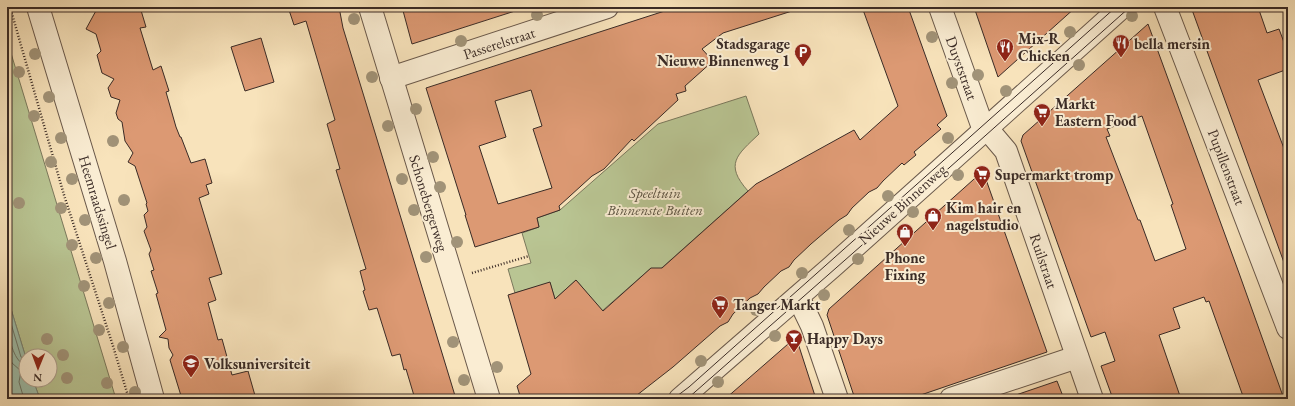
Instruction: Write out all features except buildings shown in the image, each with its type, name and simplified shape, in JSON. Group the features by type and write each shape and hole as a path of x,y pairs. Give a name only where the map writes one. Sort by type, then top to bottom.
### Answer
{"street":[{"name":"Heemraadssingel","path":"38,7 115,261 153,399"},
{"name":"Schonebergerweg","path":"370,7 489,399"},
{"name":"Passerelstraat","path":"391,78 607,7"},
{"name":"Duyststraat","path":"940,7 982,125 986,128"},
{"name":"Nieuwe Binnenweg","path":"680,399 798,296 1122,7"},
{"name":"Pupillenstraat","path":"1165,7 1288,328"},
{"name":"Ruilstraat","path":"986,128 1006,151 1092,399"},
{"path":"798,296 812,326 837,399"},
{"path":"951,399 1077,357"}],"path":[{"path":"10,7 64,194 113,346 128,399"},
{"path":"452,278 530,256"}],"green space":[{"path":"7,40 116,399 40,399 36,388 58,388 58,348 23,348 7,296"},
{"name":"Speeltuin Binnenste Buiten","path":"746,96 759,134 740,154 736,160 735,167 736,174 748,191 656,273 651,268 602,311 576,280 555,299 550,283 515,293 508,269 531,263 522,233 539,227 537,218 560,210 658,124"}],"water":[{"path":"7,296 23,348 18,348 18,388 36,388 40,399 7,399"}],"tram line":[{"path":"673,399 689,387 1116,7"},
{"path":"687,399 1130,7"}],"place":[{"name":"bella mersin","path":"1121,58"},
{"name":"Mix-R Chicken","path":"1005,62"},
{"name":"Stadsgarage Nieuwe Binnenweg 1","path":"803,67"},
{"name":"Markt Eastern Food","path":"1042,127"},
{"name":"Supermarkt tromp","path":"982,189"},
{"name":"Kim hair en nagelstudio","path":"933,231"},
{"name":"Phone Fixing","path":"905,247"},
{"name":"Tanger Markt","path":"720,319"},
{"name":"Happy Days","path":"794,353"},
{"name":"Volksuniversiteit","path":"191,378"}]}
